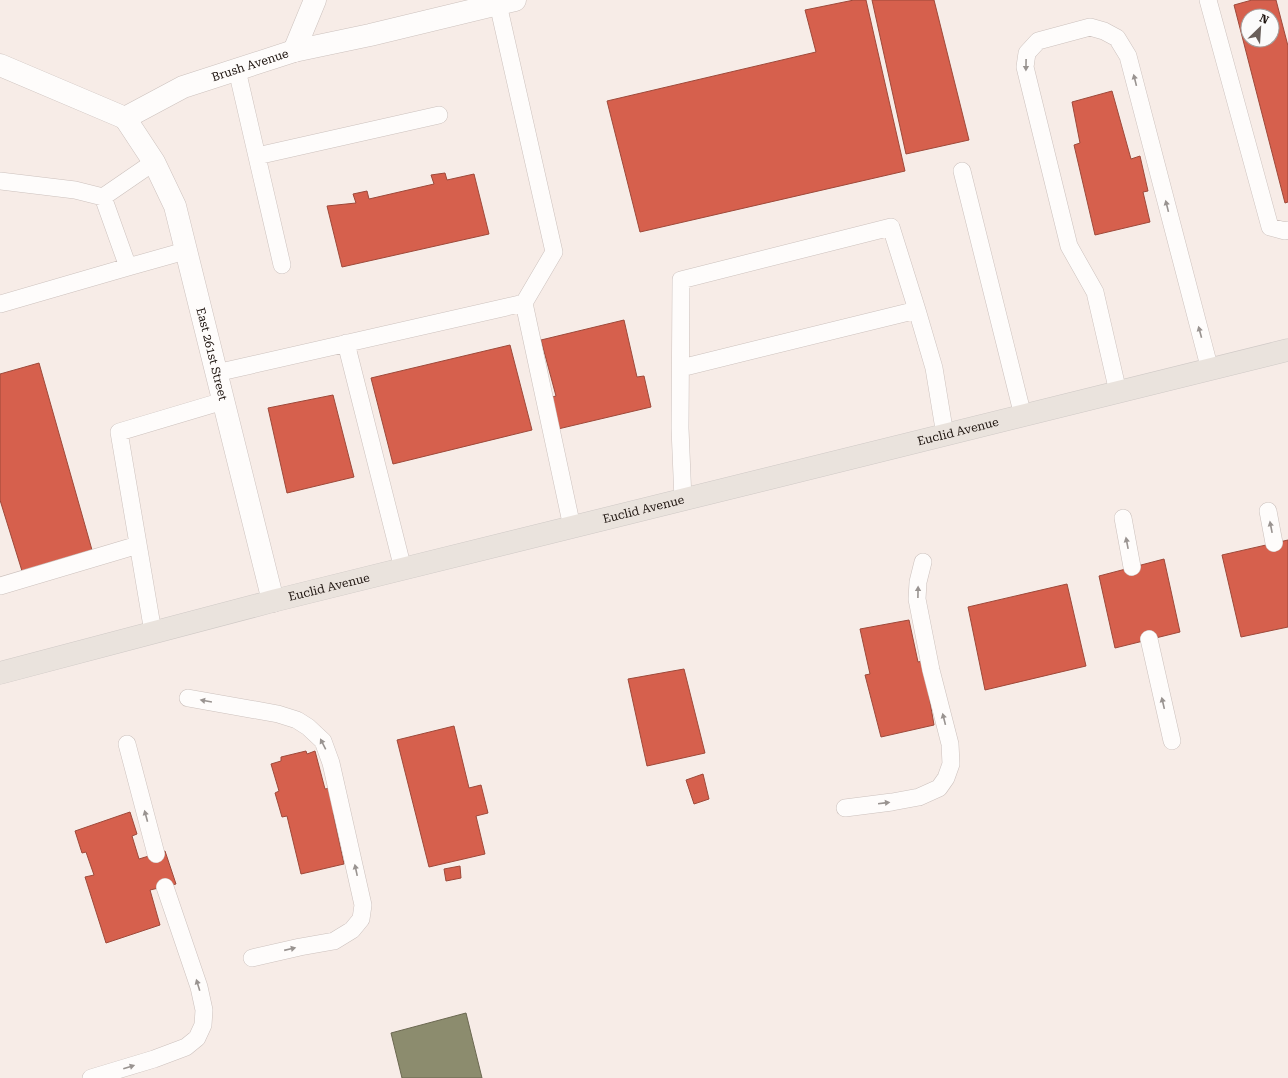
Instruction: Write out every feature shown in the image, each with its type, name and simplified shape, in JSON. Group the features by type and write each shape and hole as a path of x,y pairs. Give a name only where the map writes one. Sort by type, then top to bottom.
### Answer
{"main road":[{"name":"Euclid Avenue","path":"1,670 273,601 1288,350"}],"street":[{"path":"294,51 315,0"},
{"name":"Brush Avenue","path":"125,118 183,87 294,51 370,35 506,2"},
{"path":"0,65 125,118"},
{"name":"East 261st Street","path":"125,118 154,162 175,206 273,601"}],"lane":[{"path":"1208,0 1270,227 1285,231 1288,230"},
{"path":"506,2 554,252 524,303 572,527"},
{"path":"1118,392 1095,292 1069,246 1025,67 1027,53 1038,41 1090,27 1104,30 1117,38 1128,56 1210,370"},
{"path":"237,70 282,265"},
{"path":"257,156 439,115"},
{"path":"0,181 75,190 103,197 154,162"},
{"path":"962,171 1023,416"},
{"path":"103,197 128,267"},
{"path":"683,500 680,428 681,280 891,227 934,368 945,435"},
{"path":"0,304 186,251"},
{"path":"216,372 524,303"},
{"path":"681,368 917,310"},
{"path":"346,343 403,569"},
{"path":"153,632 119,432 223,401"},
{"path":"1268,511 1274,543"},
{"path":"1123,518 1132,567"},
{"path":"0,586 138,544"},
{"path":"845,808 919,797 939,788 946,778 951,764 950,744 931,670 917,599 918,582 923,562"},
{"path":"1149,639 1172,741"},
{"path":"188,698 278,714 297,720 323,740 331,763 363,905 361,919 352,930 334,940 252,958"},
{"path":"127,744 156,854"},
{"path":"91,1078 154,1059 186,1047 197,1038 203,1025 204,1010 199,987 165,887"}],"building: Shops":[{"path":"854,0 866,0 905,171 640,232 607,101 816,52 805,10"},
{"path":"872,0 934,0 969,140 906,154"},
{"path":"1252,0 1276,0 1278,8 1240,8 1240,28 1234,5"},
{"path":"1280,15 1288,46 1288,202 1285,203 1245,48 1280,48"},
{"path":"1112,91 1131,159 1140,156 1148,191 1143,192 1150,222 1095,235 1074,145 1080,143 1072,102"},
{"path":"445,173 447,180 474,174 489,234 342,267 327,206 356,203 353,194 367,191 369,199 434,184 431,175"},
{"path":"624,320 637,377 644,376 651,407 558,429 548,398 556,396 541,340"},
{"path":"510,345 532,430 393,464 371,378"},
{"path":"39,363 92,550 22,571 0,500 0,374"},
{"path":"333,395 354,477 287,493 268,408"},
{"path":"1288,540 1288,627 1241,637 1222,555"},
{"path":"1164,559 1180,632 1115,648 1099,576"},
{"path":"1067,584 1086,666 985,690 968,607"},
{"path":"909,620 918,662 923,661 934,725 881,737 865,675 870,674 860,629"},
{"path":"684,669 705,753 647,766 628,679"},
{"path":"454,726 469,788 481,785 488,813 476,816 485,854 429,867 397,740"},
{"path":"306,751 307,754 315,751 325,789 331,788 336,812 333,813 344,864 301,874 287,816 282,817 275,793 279,791 271,764 281,761 281,757"},
{"path":"703,774 709,799 694,804 686,780"},
{"path":"130,812 137,834 132,836 139,859 165,851 176,884 150,890 160,925 106,943 85,877 94,875 86,852 82,853 75,831"},
{"path":"460,866 461,878 446,881 444,869"}],"building: Industry":[{"path":"466,1013 482,1078 402,1078 391,1033"}]}
